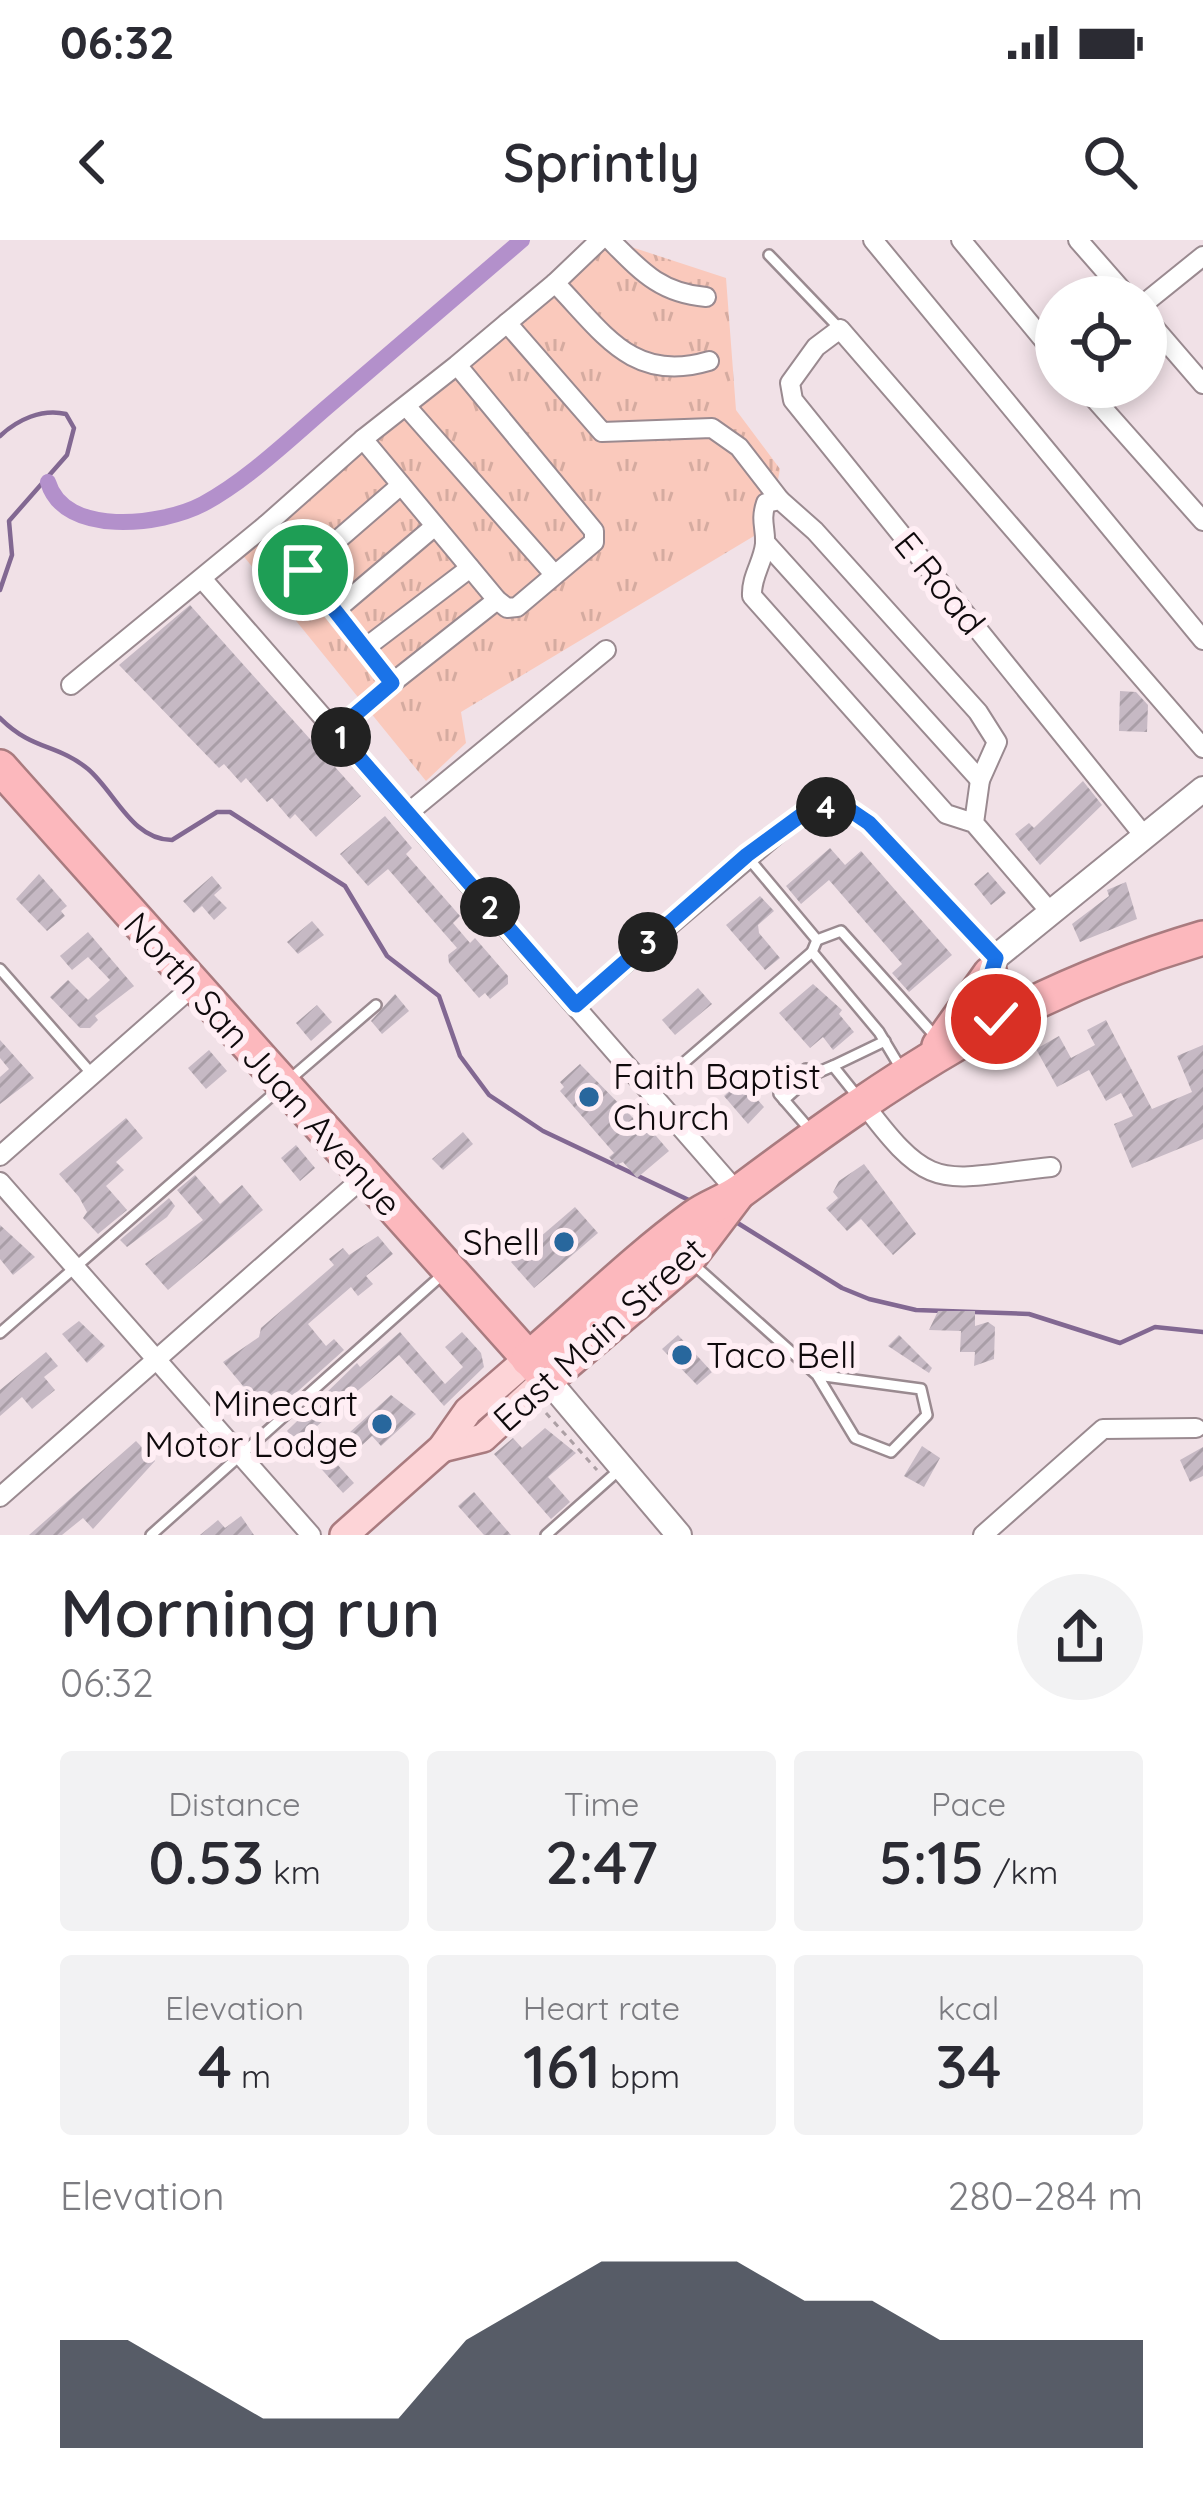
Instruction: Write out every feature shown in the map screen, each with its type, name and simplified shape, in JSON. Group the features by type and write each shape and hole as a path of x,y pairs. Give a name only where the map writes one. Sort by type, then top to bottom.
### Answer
{"highway":[{"name":"North San Juan Avenue","path":"0,767 448,1270 540,1384"},
{"name":"East Main Street","path":"540,1384 738,1193 860,1100 937,1049 996,1019 1090,977 1203,938"},
{"path":"937,1049 993,966"},
{"name":"East Main Street","path":"540,1384 688,1259 706,1222"}],"main road":[{"name":"East Main Street","path":"344,1535 442,1448 483,1438 540,1384"}],"street":[{"path":"71,685 204,580 600,240"},
{"path":"610,240 654,284 678,295 706,297"},
{"path":"873,240 1202,637"},
{"path":"961,240 1035,330"},
{"path":"1078,240 1109,276"},
{"path":"1167,285 1203,256"},
{"path":"555,283 625,354 653,368 683,369 709,361"},
{"path":"507,323 602,432 712,428 739,447 780,500 978,712 997,742 980,780 974,824"},
{"path":"840,329 1203,748"},
{"name":"E Road","path":"840,329 816,347 790,383 793,400 1145,836"},
{"path":"1167,342 1203,384"},
{"path":"363,440 497,600 507,608 518,607 594,542 594,531 457,365"},
{"path":"406,406 554,574"},
{"path":"1103,408 1203,521"},
{"path":"303,570 401,484"},
{"path":"780,500 766,503 759,522 765,542 980,780"},
{"path":"266,525 392,683"},
{"path":"336,610 435,526"},
{"path":"765,542 752,580 752,596 946,814 974,824 1052,914"},
{"path":"365,648 470,568"},
{"path":"204,580 738,1193"},
{"path":"336,731 497,600"},
{"path":"408,813 606,650"},
{"path":"996,1019 993,966 1203,790"},
{"path":"576,1005 784,828"},
{"path":"0,1156 192,987"},
{"path":"860,1100 903,1157 930,1173 951,1178 1051,1167"},
{"path":"0,1497 365,1176"},
{"path":"0,1182 310,1535"},
{"path":"540,1384 611,1471 679,1535"},
{"path":"983,1535 1103,1429 1196,1428"}],"lane":[{"path":"770,255 840,329"},
{"path":"784,828 811,808 844,806 869,823 993,966"},
{"path":"747,855 817,940"},
{"path":"650,1092 752,1012 812,952 817,940 841,931 937,1049"},
{"path":"812,952 885,1041 903,1073"},
{"path":"0,969 93,1075"},
{"path":"0,1333 376,1005"},
{"path":"814,1133 782,1097 809,1072 885,1041"},
{"path":"833,1066 860,1100"},
{"path":"688,1259 817,1375 855,1438 891,1452 927,1415 921,1389 817,1375"},
{"path":"151,1535 448,1270"},
{"path":"546,1535 611,1471"}],"path":[{"path":"540,1384 611,1471"}],"green space":[{"path":"610,240 726,278 736,410 780,469 769,527 461,712 466,743 426,781 241,553"}],"building":[{"path":"190,605 361,796 316,837 295,814 290,819 272,798 267,802 246,778 241,783 224,764 219,768 119,665"},
{"path":"1120,691 1136,692 1148,705 1147,732 1119,731"},
{"path":"1083,781 1102,805 1040,865 1015,834 1029,823 1034,828"},
{"path":"385,816 412,848 406,854 460,916 453,923 470,943 475,938 508,976 508,984 490,999 485,993 479,998 449,963 448,955 457,948 388,869 368,886 340,854"},
{"path":"830,848 845,865 861,851 952,955 909,992 892,973 902,964 829,880 801,904 786,886"},
{"path":"988,872 1006,893 991,905 974,884"},
{"path":"39,874 67,906 61,911 65,916 47,931 16,899"},
{"path":"212,876 222,888 214,895 227,908 214,920 202,906 194,913 183,901"},
{"path":"1126,882 1137,919 1080,942 1072,924 1109,896 1107,890"},
{"path":"760,896 774,911 758,925 759,933 780,958 765,970 726,925"},
{"path":"312,921 324,935 298,954 287,942"},
{"path":"88,932 134,986 95,1016 98,1020 90,1028 80,1028 50,997 68,980 88,1000 110,980 88,957 72,970 60,956"},
{"path":"813,984 842,1010 839,1014 854,1032 833,1050 823,1037 810,1048 779,1013"},
{"path":"698,988 712,1004 675,1035 662,1020"},
{"path":"395,994 409,1011 382,1034 371,1021"},
{"path":"317,1005 332,1022 311,1041 296,1023"},
{"path":"1106,1020 1152,1109 1192,1092 1177,1056 1203,1045 1203,1139 1132,1168 1114,1124 1133,1116 1121,1093 1106,1101 1089,1070 1057,1087 1036,1049 1059,1036 1071,1058 1095,1045 1087,1030"},
{"path":"0,1040 34,1078 0,1104 0,1077 9,1069 0,1058"},
{"path":"209,1050 227,1071 206,1089 188,1068"},
{"path":"580,1064 634,1119 638,1115 669,1151 637,1178 623,1162 616,1165 609,1157 614,1153 560,1091 564,1087 560,1082"},
{"path":"741,1081 764,1107 748,1124 724,1096"},
{"path":"126,1118 143,1138 116,1162 124,1170 106,1186 127,1210 98,1234 83,1218 87,1212 79,1197 59,1174"},
{"path":"463,1132 473,1144 443,1170 432,1159"},
{"path":"296,1145 315,1168 300,1181 281,1158"},
{"path":"864,1164 916,1234 893,1255 861,1219 847,1231 826,1208 838,1198 833,1192 839,1181"},
{"path":"195,1175 220,1204 242,1185 263,1210 168,1290 145,1264 203,1220 177,1190"},
{"path":"169,1198 175,1206 167,1217 127,1247 120,1240"},
{"path":"575,1207 598,1233 534,1288 511,1262"},
{"path":"0,1225 35,1257 13,1275 0,1259"},
{"path":"378,1236 393,1254 366,1276 373,1284 358,1296 351,1287 308,1324 326,1346 334,1339 344,1350 269,1417 223,1362 259,1337 261,1328 334,1265 329,1259 343,1248 349,1255"},
{"path":"938,1311 975,1311 975,1326 988,1322 995,1327 994,1359 974,1366 975,1352 960,1352 961,1331 929,1330"},
{"path":"79,1321 105,1346 87,1363 62,1334"},
{"path":"400,1332 445,1384 463,1367 445,1347 462,1332 481,1353 484,1367 444,1406 399,1355 309,1433 354,1483 343,1493 287,1431 357,1363 360,1367"},
{"name":"Taco Bell","path":"678,1335 712,1372 697,1385 662,1349"},
{"path":"899,1335 932,1368 929,1373 888,1346"},
{"path":"46,1352 58,1366 44,1377 55,1390 32,1409 22,1397 0,1416 0,1390"},
{"name":"Minecart Motor Lodge","path":"391,1395 416,1414 381,1446 372,1436 361,1446 349,1433"},
{"path":"545,1428 576,1453 548,1477 570,1502 551,1519 494,1454 513,1438 522,1448"},
{"path":"136,1441 155,1461 93,1529 83,1518 62,1535 29,1535"},
{"path":"922,1446 940,1458 924,1487 904,1476"},
{"path":"1203,1447 1203,1476 1190,1482 1180,1460"},
{"path":"474,1492 511,1535 484,1535 458,1506"},
{"path":"241,1516 254,1535 200,1535 218,1520 225,1528"}],"waterway":[{"path":"48,482 58,500 93,519 163,518 203,504 267,459 522,240"},
{"path":"0,436 22,420 48,413 66,414 74,428 67,455 9,521 12,555 0,590"},
{"path":"0,718 23,736 88,769 135,824 158,838 172,840 217,812 230,812 345,886 387,956 439,996 460,1056 489,1095 543,1131 693,1202"},
{"path":"736,1222 842,1288 869,1299 916,1310 1029,1314 1120,1343 1155,1327 1203,1332"}],"place":[{"name":"Faith Baptist Church","path":"589,1097"},
{"name":"Shell","path":"564,1242"},
{"name":"Taco Bell","path":"682,1355"},
{"name":"Minecart Motor Lodge","path":"382,1424"}],"route":[{"path":"303,570 392,683 336,731 576,1005 747,855 811,808 844,806 869,823 996,958 991,974 996,1019"}]}
